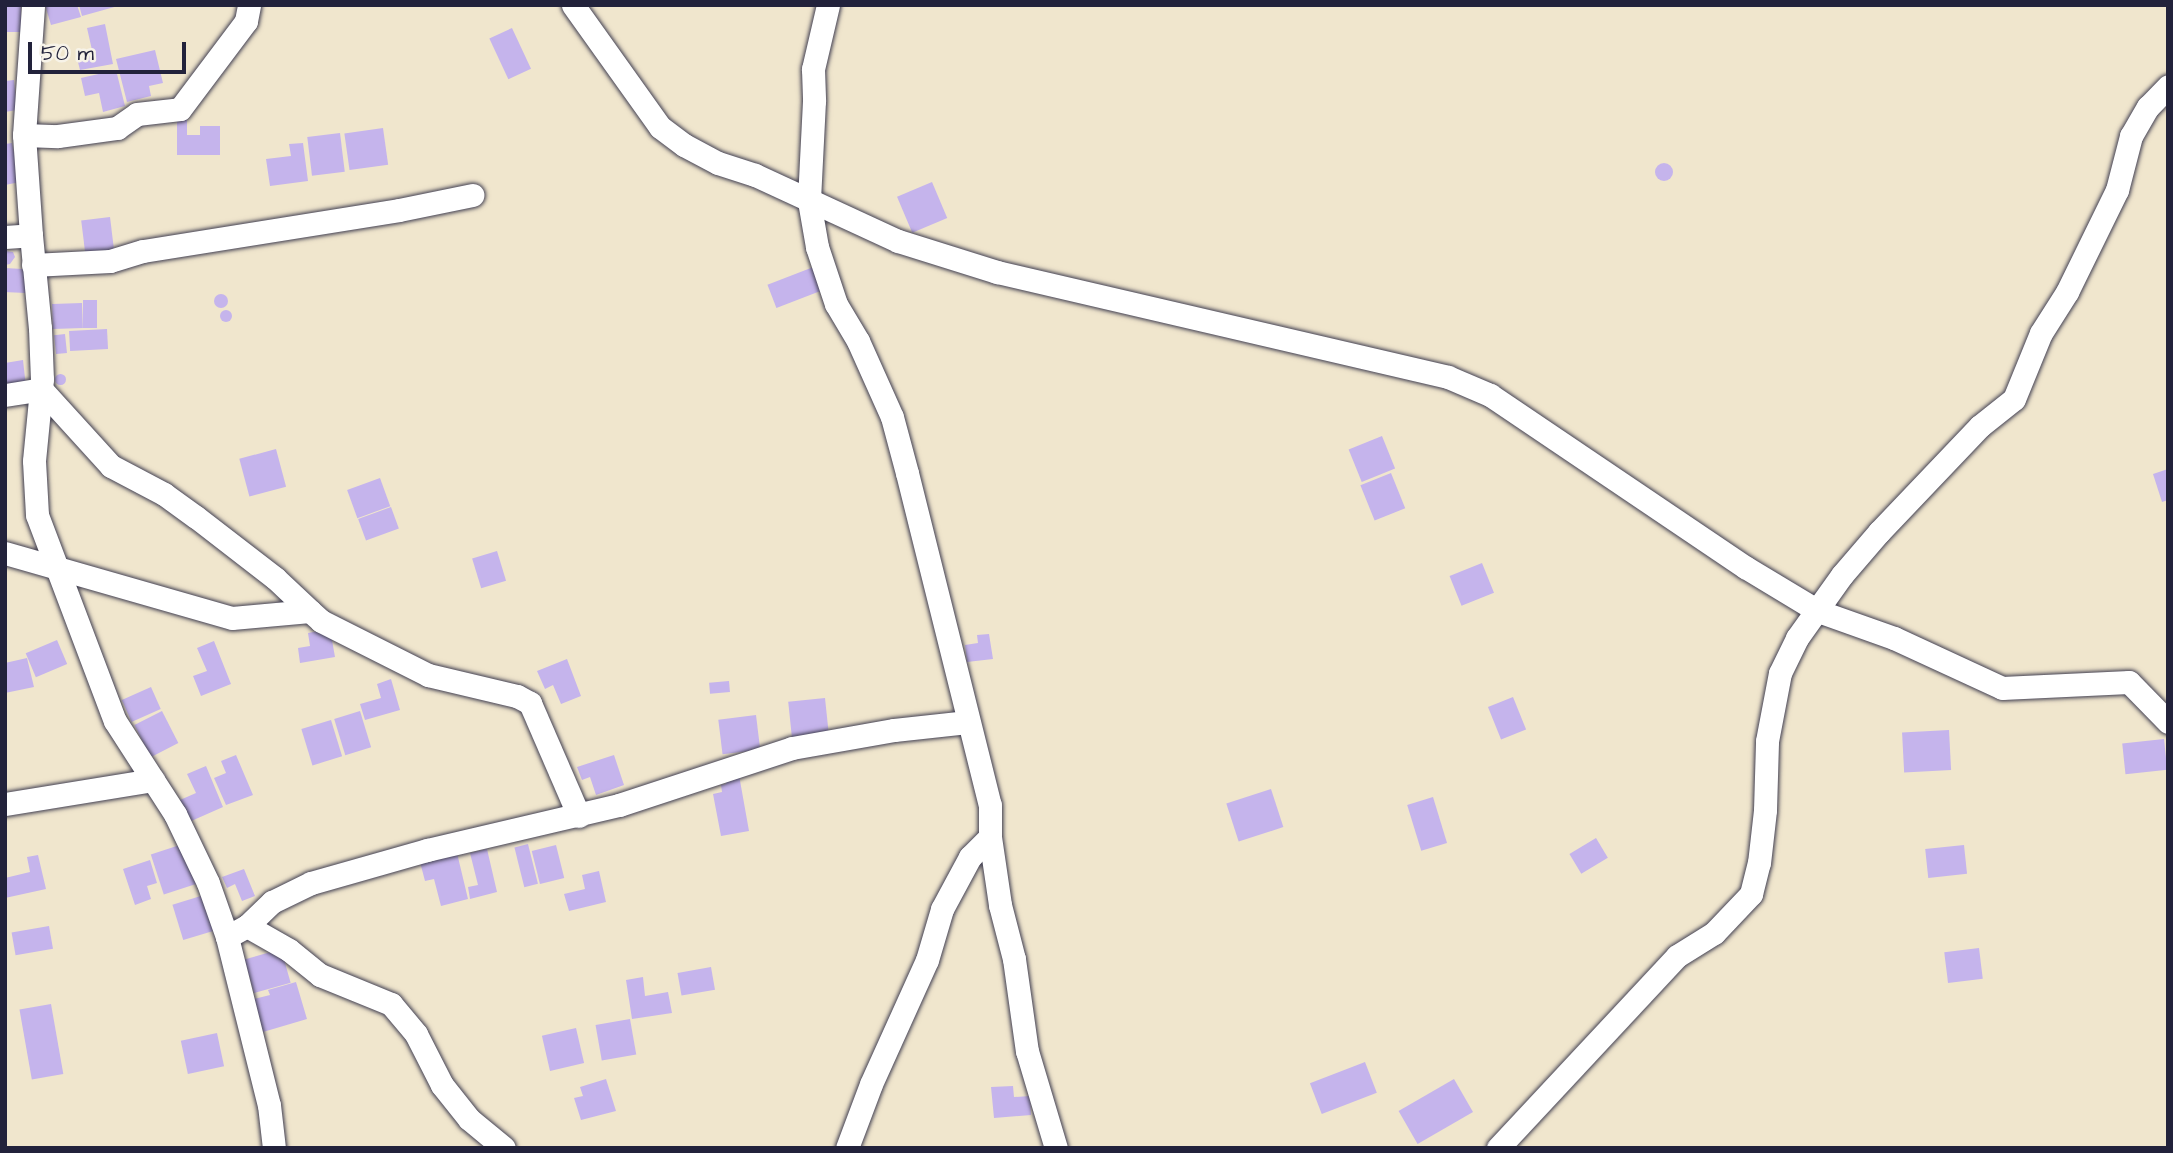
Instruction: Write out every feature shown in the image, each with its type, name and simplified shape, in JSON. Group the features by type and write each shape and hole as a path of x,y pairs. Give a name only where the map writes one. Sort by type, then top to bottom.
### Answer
{"street":[{"path":"33,5 24,135 40,328 41,389 34,460 37,515 115,721 175,814 208,883 237,932 269,1105 274,1148"},
{"path":"24,135 58,136 117,128 136,114 180,108 246,21 249,5"},
{"path":"573,5 660,127 684,145 718,163 755,175 898,241 997,272 1448,377 1490,395 1745,567 1818,611 1894,638 2002,688 2129,682 2168,722"},
{"path":"828,5 813,69 809,201 817,247 836,304 858,341 892,417 990,805 990,837 1000,905 1014,959 1027,1051 1039,1101 1056,1148"},
{"path":"1499,1148 1677,956 1714,933 1751,894 1759,863 1767,741 1780,673 1797,638 1842,575 1879,532 1980,426 2014,399 2041,333 2067,292 2117,190 2131,136 2148,107 2168,86"},
{"path":"33,265 110,261 143,251 399,210 472,195"},
{"path":"5,237 31,235"},
{"path":"5,396 41,389"},
{"path":"41,389 111,466 164,494 204,523 275,578 321,621 428,675 517,696 530,702 579,816"},
{"path":"5,553 58,571 232,618 310,611"},
{"path":"237,932 272,902 311,883 439,847 579,816 792,748 894,730 968,722"},
{"path":"5,804 153,780"},
{"path":"847,1148 871,1084 927,960 942,909 970,857 990,837"},
{"path":"237,932 289,950 320,975 391,1004 416,1034 442,1085 469,1119 504,1148"}],"building":[{"path":"5,5 21,5 21,32 5,32"},
{"path":"45,5 77,5 81,17 51,25"},
{"path":"79,5 118,5 118,6 82,16"},
{"path":"105,24 113,64 80,70 76,54 92,50 87,28"},
{"path":"512,28 531,69 508,79 489,39"},
{"path":"155,50 163,83 149,86 151,96 127,102 116,59"},
{"path":"116,70 125,106 103,112 99,93 85,96 81,78"},
{"path":"14,80 17,110 5,112 5,81"},
{"path":"177,118 187,118 187,135 200,135 200,126 220,126 220,155 177,155"},
{"path":"383,128 388,165 350,170 344,133"},
{"path":"340,133 345,172 312,176 307,137"},
{"path":"12,143 20,182 5,185 5,144"},
{"path":"303,143 308,181 270,186 266,159 291,156 289,144"},
{"path":"1664,163 1670,166 1673,172 1670,178 1664,181 1658,178 1655,172 1658,166"},
{"path":"932,182 947,218 912,233 897,197"},
{"path":"110,217 115,258 86,261 81,221"},
{"path":"5,251 13,252 15,257 10,264 5,265"},
{"path":"816,266 825,289 776,308 767,285"},
{"path":"5,268 27,269 26,293 5,292"},
{"path":"218,294 224,294 228,301 224,308 218,308 214,304 214,298"},
{"path":"83,300 97,300 97,328 83,328"},
{"path":"82,303 83,328 53,329 52,304"},
{"path":"226,310 232,316 226,322 220,316"},
{"path":"107,329 108,349 70,351 69,331"},
{"path":"65,334 67,353 56,354 54,335"},
{"path":"23,360 26,387 5,389 5,363"},
{"path":"60,373 66,379 60,385 54,379"},
{"path":"1382,436 1395,468 1362,482 1349,449"},
{"path":"276,449 286,487 249,497 239,459"},
{"path":"2168,469 2168,500 2162,502 2153,474"},
{"path":"1391,473 1405,508 1375,521 1360,485"},
{"path":"380,478 390,506 357,518 347,490"},
{"path":"391,507 399,529 366,541 358,519"},
{"path":"497,551 506,581 481,588 472,559"},
{"path":"1482,563 1494,593 1462,606 1450,576"},
{"path":"330,629 335,657 300,663 298,648 310,646 308,633"},
{"path":"989,634 993,659 967,662 965,645 978,643 977,635"},
{"path":"57,640 67,664 36,677 26,653"},
{"path":"214,641 231,684 201,696 193,676 207,671 197,648"},
{"path":"27,658 34,687 5,693 5,663"},
{"path":"567,659 581,696 561,704 553,685 545,689 537,671"},
{"path":"391,679 400,710 365,720 360,704 381,698 377,684"},
{"path":"729,681 730,692 710,694 709,683"},
{"path":"151,687 161,709 132,722 122,700"},
{"path":"1513,697 1526,729 1501,740 1488,707"},
{"path":"825,698 829,737 792,741 788,702"},
{"path":"162,711 178,743 151,757 134,725"},
{"path":"360,711 371,747 345,755 334,719"},
{"path":"756,715 760,750 723,754 718,720"},
{"path":"331,720 342,756 312,765 301,729"},
{"path":"1949,730 1951,770 1904,772 1902,732"},
{"path":"2164,739 2167,770 2125,774 2122,743"},
{"path":"236,755 253,795 226,805 214,778 226,773 221,761"},
{"path":"614,755 624,785 596,795 590,777 582,780 577,767"},
{"path":"206,766 223,807 189,822 180,800 196,793 187,774"},
{"path":"739,775 749,831 721,836 713,794 722,792 721,785 726,784 725,777"},
{"path":"1271,789 1283,827 1239,842 1226,804"},
{"path":"1433,797 1447,843 1421,851 1407,805"},
{"path":"1596,838 1608,858 1581,874 1569,854"},
{"path":"186,843 199,883 164,894 151,854"},
{"path":"528,844 538,884 524,887 514,847"},
{"path":"556,845 564,878 540,884 532,851"},
{"path":"1964,845 1967,874 1928,878 1925,849"},
{"path":"487,849 497,892 470,899 468,887 478,885 470,853"},
{"path":"457,853 468,899 441,906 434,879 425,881 420,862"},
{"path":"38,855 46,889 5,898 5,878 30,872 27,857"},
{"path":"150,860 157,883 147,886 151,899 135,905 123,869"},
{"path":"244,869 255,896 242,901 235,884 227,888 222,877"},
{"path":"599,871 606,902 569,911 564,894 585,889 582,875"},
{"path":"204,895 215,930 183,940 172,905"},
{"path":"49,926 53,949 16,955 12,933"},
{"path":"1979,948 1983,979 1948,983 1944,952"},
{"path":"281,949 291,983 254,993 244,959"},
{"path":"711,967 715,990 682,996 678,973"},
{"path":"643,977 645,996 668,992 672,1013 632,1019 626,980"},
{"path":"296,982 307,1019 263,1032 254,999 270,995 268,990"},
{"path":"51,1004 63,1074 32,1079 19,1010"},
{"path":"630,1019 636,1054 602,1061 596,1025"},
{"path":"576,1028 584,1063 550,1071 542,1036"},
{"path":"217,1033 224,1066 188,1074 181,1041"},
{"path":"1365,1062 1377,1093 1322,1114 1310,1083"},
{"path":"606,1079 616,1111 581,1120 574,1098 583,1096 580,1087"},
{"path":"1454,1079 1473,1112 1418,1144 1399,1111"},
{"path":"1013,1086 1014,1097 1030,1096 1031,1115 994,1118 991,1087"}]}
